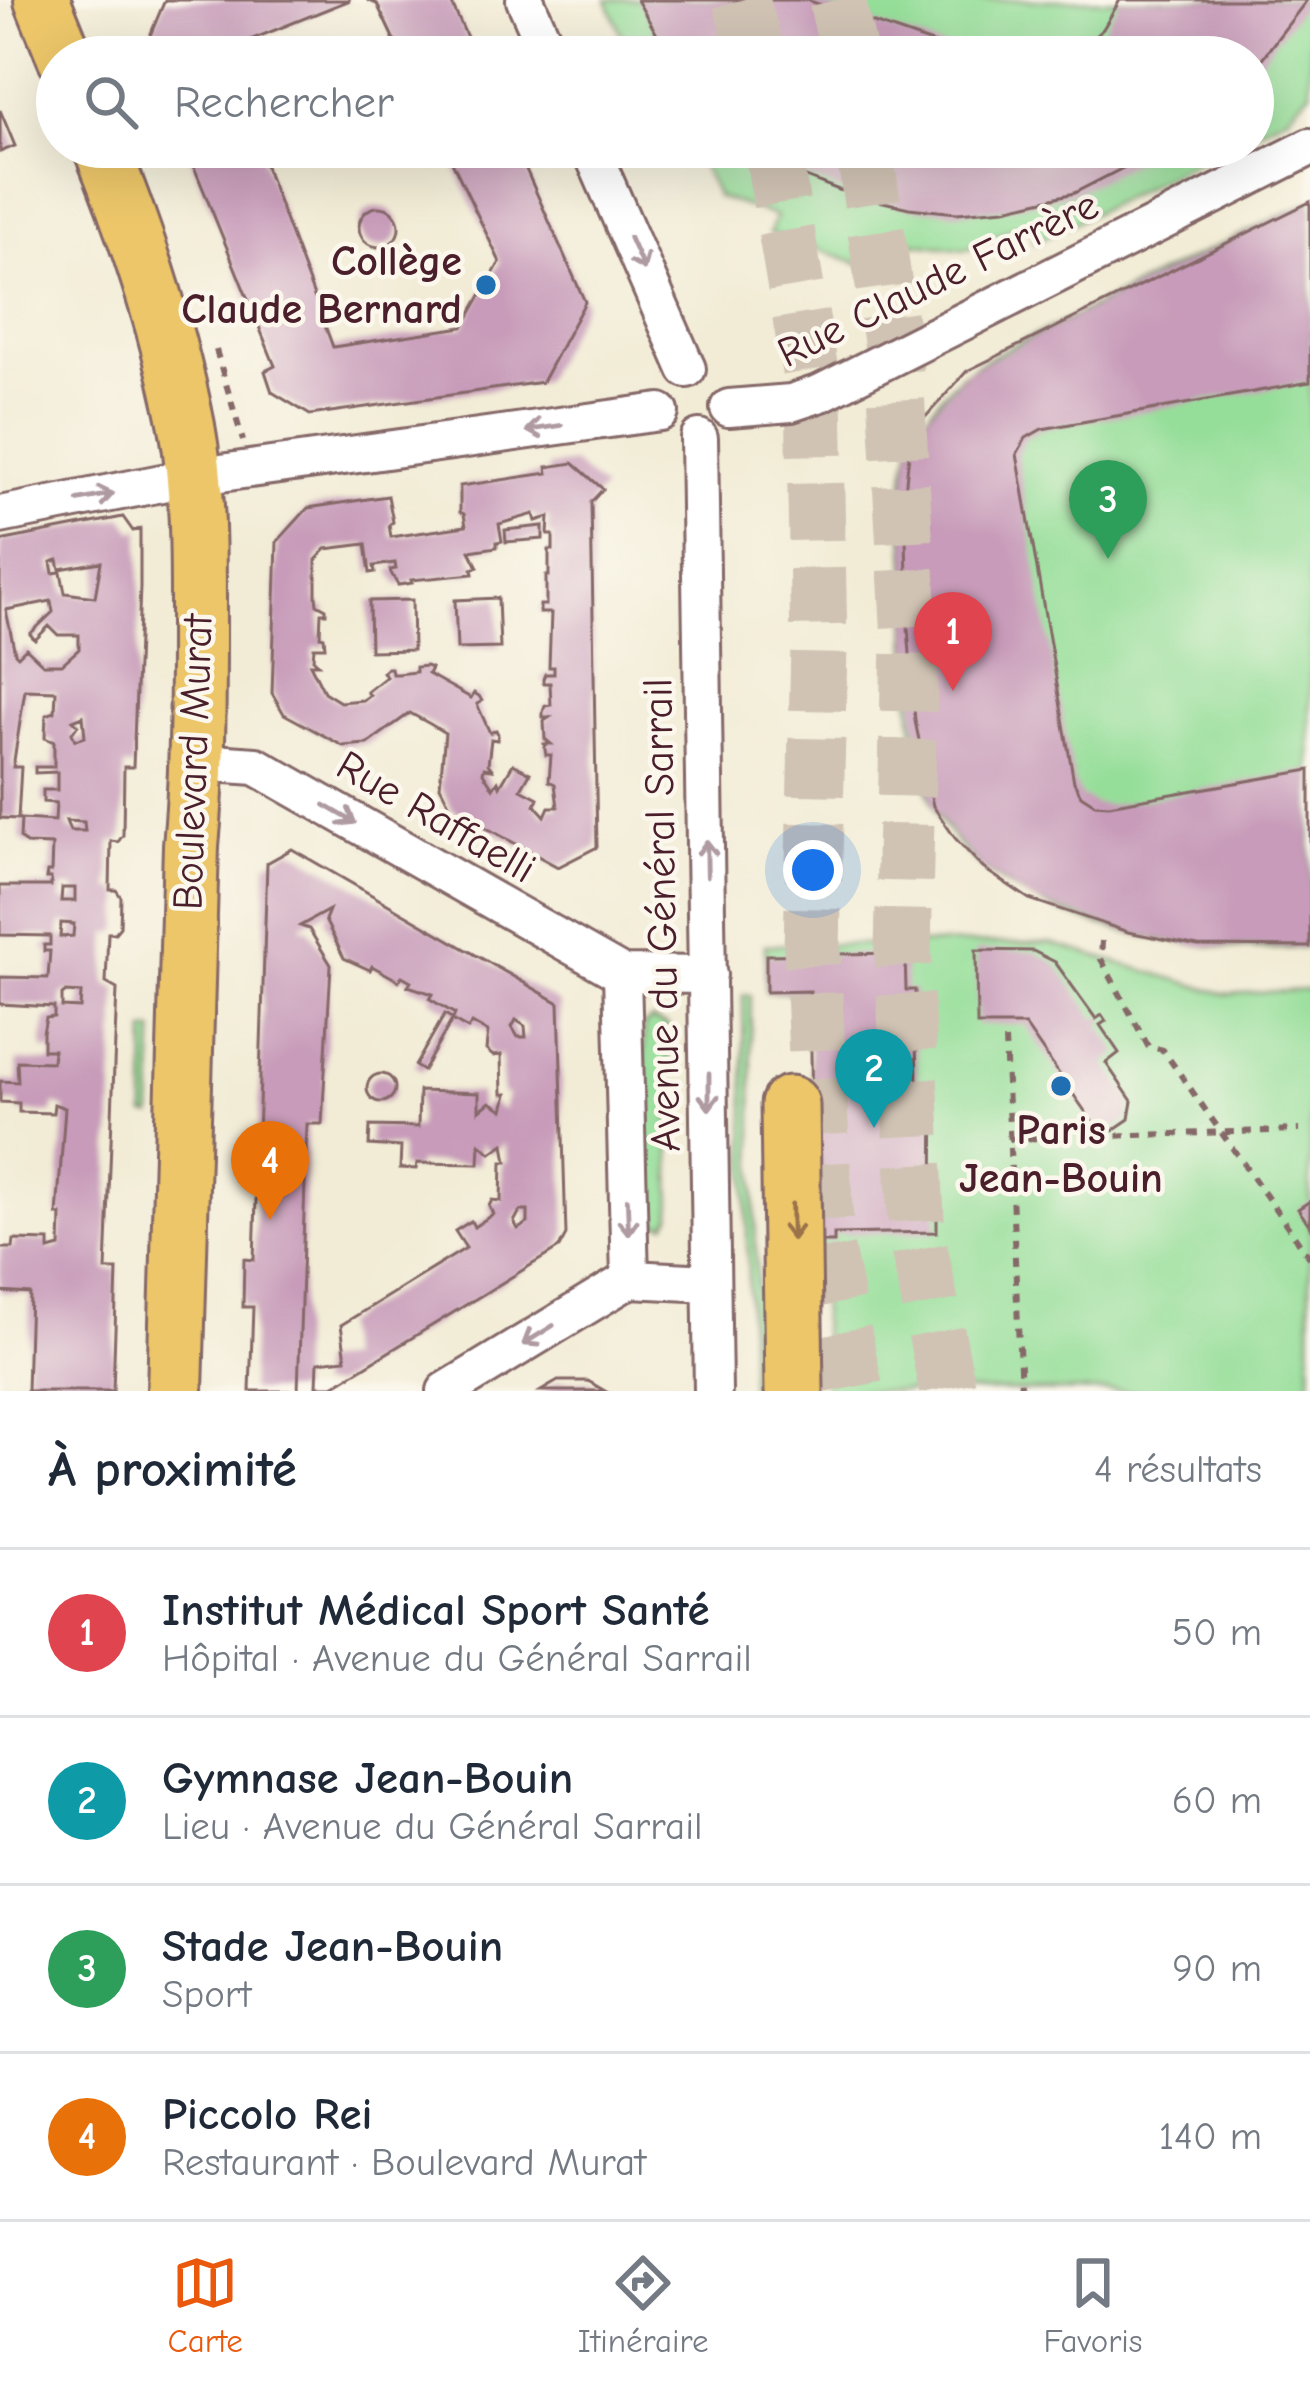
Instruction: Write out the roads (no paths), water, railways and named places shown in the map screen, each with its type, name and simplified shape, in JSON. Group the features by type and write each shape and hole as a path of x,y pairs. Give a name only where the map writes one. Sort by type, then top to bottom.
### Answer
{"highway":[{"path":"790,1105 794,1391"}],"main road":[{"path":"42,0 57,36"},
{"name":"Boulevard Murat","path":"110,168 140,243 163,320 188,430 198,544 199,762 191,846 175,1391"}],"street":[{"path":"525,0 541,36"},
{"name":"Rue Claude Farrère","path":"1274,165 1310,147"},
{"path":"599,168 687,369"},
{"name":"Rue Claude Farrère","path":"729,409 791,403 821,393 1268,168"},
{"path":"687,369 709,372 725,387 729,409 716,432 699,438 679,435 660,412 662,390 687,369"},
{"path":"0,515 192,477 660,412"},
{"name":"Avenue du Général Sarrail","path":"699,438 713,1391"},
{"name":"Rue Raffaelli","path":"199,762 256,766 622,974"},
{"path":"622,974 708,975"},
{"name":"Avenue du Général Sarrail","path":"622,974 630,1279"},
{"path":"446,1391 630,1279 711,1283"}],"tunnel":[{"path":"741,0 751,36"},
{"path":"837,0 845,36"},
{"path":"776,168 814,394 819,645 812,948 826,1250 855,1391"},
{"path":"867,168 894,355 910,640 903,951 917,1238 948,1391"}],"place":[{"name":"Collège Claude Bernard","path":"486,285"},
{"name":"Stade Jean-Bouin","path":"1108,559"},
{"name":"Institut Médical Sport Santé","path":"953,691"},
{"name":"Paris Jean-Bouin","path":"1061,1086"},
{"name":"Gymnase Jean-Bouin","path":"874,1128"},
{"name":"Piccolo Rei","path":"270,1220"}]}
